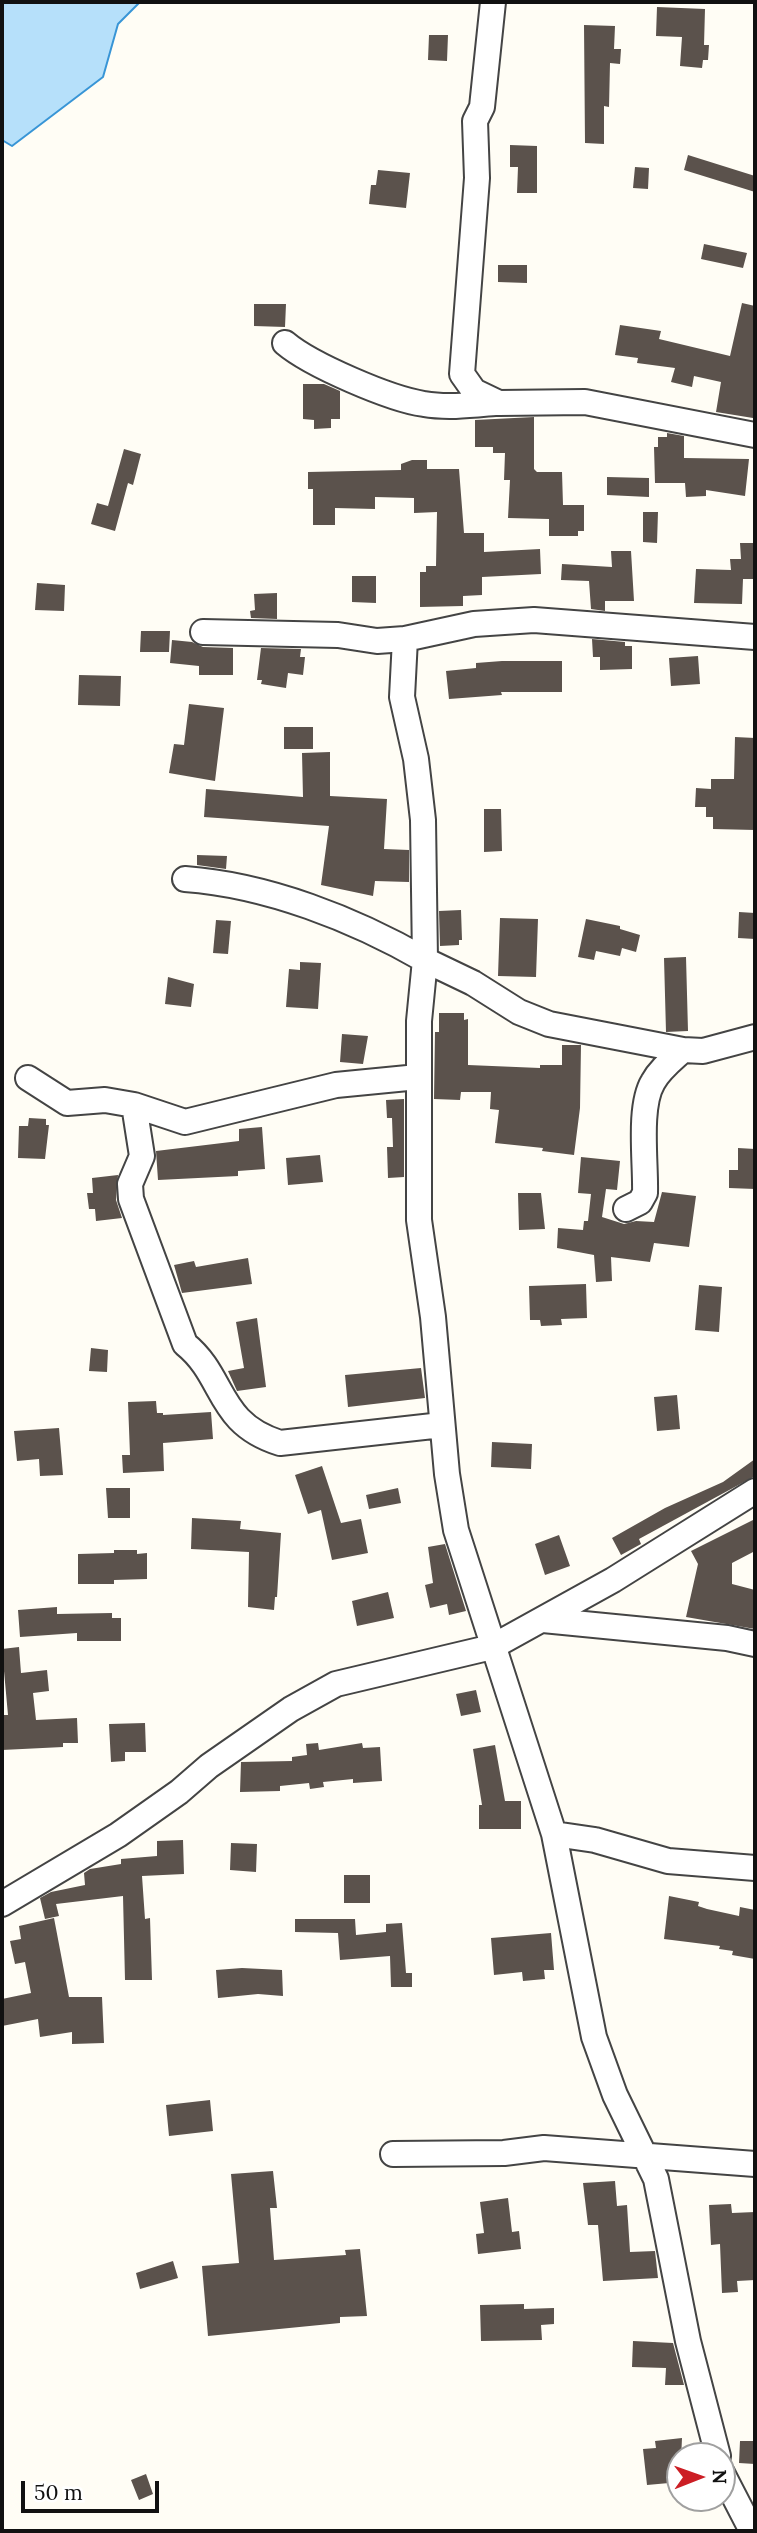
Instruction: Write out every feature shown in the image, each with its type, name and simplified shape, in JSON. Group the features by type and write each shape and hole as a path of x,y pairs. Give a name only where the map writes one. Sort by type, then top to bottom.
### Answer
{"street":[{"path":"493,2 482,107 475,121 477,178 462,374 474,391 499,403"},
{"path":"285,343 299,355 372,387 424,404 585,402 755,435"},
{"path":"203,632 338,635 377,641 405,639 474,624 534,620 755,637"},
{"path":"405,639 402,697 416,759 423,820 425,961 418,1077 419,1220 433,1317 442,1424 456,1530 554,1834 594,2037 615,2095 649,2158 656,2179 688,2341 714,2442"},
{"path":"185,879 245,886 376,932 425,961 473,983 519,1012 549,1024 683,1050 703,1051 755,1037"},
{"path":"626,1209 640,1202 645,1193 646,1103 652,1084 665,1065 683,1050"},
{"path":"28,1078 67,1103 105,1100 154,1109 185,1122 335,1085 418,1077"},
{"path":"134,1105 142,1156 130,1184 131,1199 185,1344 198,1354 224,1402 245,1426 261,1437 280,1443 442,1424"},
{"path":"2,1904 118,1835 291,1709 336,1684 492,1647 543,1620 755,1491"},
{"path":"543,1620 727,1638 755,1644"},
{"path":"554,1834 594,1840 668,1861 755,1868"},
{"path":"393,2154 504,2153 544,2148 755,2164"},
{"path":"736,2500 752,2531"}],"water":[{"path":"2,2 140,2 118,24 103,77 12,146 2,140"}],"building":[{"path":"657,7 705,9 704,45 709,45 708,60 703,60 702,68 680,66 682,37 656,36"},
{"path":"584,25 615,26 614,49 621,49 620,64 610,63 609,107 604,106 604,144 585,143"},
{"path":"429,35 448,35 447,61 428,60"},
{"path":"510,145 537,146 537,193 517,193 518,167 510,167"},
{"path":"688,155 755,176 755,192 684,170"},
{"path":"635,167 649,168 648,189 633,188"},
{"path":"378,170 410,173 406,208 369,204 371,185 376,185"},
{"path":"704,244 747,253 743,268 701,259"},
{"path":"498,265 527,265 527,283 498,282"},
{"path":"742,303 755,306 753,418 716,412 721,382 694,376 692,387 671,382 675,368 637,363 638,358 615,355 620,325 661,331 659,339 730,356"},
{"path":"254,304 286,304 285,327 254,326"},
{"path":"303,384 324,384 340,391 340,419 331,419 331,428 314,429 314,420 303,419"},
{"path":"534,417 534,469 537,472 562,472 563,505 584,505 584,531 578,531 578,536 549,536 549,519 508,518 510,480 504,480 505,453 493,453 493,447 475,447 475,420"},
{"path":"667,433 684,436 684,458 749,459 745,496 706,490 706,496 686,497 685,483 655,483 654,447 658,447 658,437 667,437"},
{"path":"124,449 141,454 133,485 128,483 115,531 91,524 97,503 108,506"},
{"path":"412,460 427,460 427,469 459,469 464,533 484,533 484,552 540,549 541,574 482,577 482,595 463,596 463,606 420,607 420,572 426,572 426,566 436,566 437,512 414,513 414,498 375,497 375,509 335,508 335,525 313,525 313,489 308,489 308,472 401,470 401,464"},
{"path":"607,477 649,478 649,497 607,495"},
{"path":"643,512 658,512 657,543 643,542"},
{"path":"740,543 755,543 755,579 743,579 742,604 694,603 696,569 731,570 730,559 741,559"},
{"path":"611,551 631,551 634,601 605,601 605,611 591,609 589,581 561,580 562,564 612,567"},
{"path":"352,576 376,576 376,603 352,602"},
{"path":"37,583 65,585 64,611 35,610"},
{"path":"277,593 277,619 251,618 250,611 255,610 254,594"},
{"path":"141,631 170,631 169,652 140,652"},
{"path":"592,639 625,642 625,646 632,646 632,669 600,670 600,657 593,657"},
{"path":"172,640 192,642 203,647 233,648 233,675 199,675 199,666 170,663"},
{"path":"261,648 301,649 300,657 305,657 303,675 288,673 286,688 261,684 262,680 257,680"},
{"path":"698,656 700,684 671,686 669,658"},
{"path":"562,661 562,692 501,692 502,695 449,699 446,671 476,668 476,663"},
{"path":"79,675 121,676 120,706 78,705"},
{"path":"189,704 224,708 215,781 169,773 174,744 184,745"},
{"path":"284,727 313,727 313,749 284,749"},
{"path":"735,737 755,738 755,830 713,829 713,817 706,817 706,807 695,807 696,788 711,789 711,779 734,779"},
{"path":"330,752 330,796 387,799 384,849 409,850 409,882 375,881 373,896 321,885 329,826 204,817 206,789 303,797 302,753"},
{"path":"484,809 501,809 502,851 484,852"},
{"path":"197,855 227,856 226,869 197,865"},
{"path":"461,910 462,940 459,940 459,945 440,946 439,911"},
{"path":"739,912 755,913 755,939 738,938"},
{"path":"500,918 538,919 536,977 498,976"},
{"path":"586,919 620,926 620,929 640,935 636,952 622,948 620,956 596,951 594,960 578,957"},
{"path":"216,920 231,921 228,954 213,953"},
{"path":"686,957 688,1031 666,1032 664,958"},
{"path":"300,962 321,963 318,1009 286,1007 289,969 300,970"},
{"path":"168,977 194,984 191,1007 165,1004"},
{"path":"439,1013 464,1013 464,1020 468,1019 468,1065 540,1068 540,1065 562,1065 562,1045 581,1045 580,1108 574,1155 542,1151 543,1148 495,1143 499,1110 490,1109 491,1092 461,1092 460,1100 434,1099 435,1032 439,1032"},
{"path":"342,1034 368,1036 363,1064 340,1062"},
{"path":"404,1099 404,1177 388,1178 387,1147 393,1147 392,1118 387,1118 386,1100"},
{"path":"29,1118 46,1119 46,1125 49,1125 45,1159 18,1158 19,1126 28,1126"},
{"path":"262,1127 265,1169 238,1171 238,1176 158,1180 156,1151 239,1141 239,1129"},
{"path":"738,1148 755,1149 755,1189 729,1188 729,1170 738,1170"},
{"path":"320,1155 323,1182 288,1185 286,1158"},
{"path":"581,1157 620,1161 617,1190 606,1189 602,1217 624,1224 636,1221 654,1222 662,1192 696,1196 689,1247 654,1243 650,1262 611,1257 612,1281 596,1282 594,1255 557,1248 558,1228 583,1230 584,1221 588,1221 591,1194 578,1193"},
{"path":"118,1175 116,1200 122,1218 96,1221 95,1209 89,1209 87,1193 93,1193 92,1178"},
{"path":"518,1193 541,1193 545,1229 519,1230"},
{"path":"248,1258 252,1284 182,1293 174,1265 194,1261 196,1267"},
{"path":"586,1284 587,1318 561,1319 562,1325 541,1326 540,1320 530,1320 529,1286"},
{"path":"699,1285 722,1287 719,1332 695,1330"},
{"path":"257,1318 266,1387 237,1391 228,1371 244,1368 236,1322"},
{"path":"91,1348 108,1350 107,1372 89,1371"},
{"path":"421,1368 425,1398 348,1407 345,1375"},
{"path":"677,1395 680,1429 657,1431 654,1397"},
{"path":"156,1401 157,1413 163,1415 211,1412 213,1439 163,1443 164,1471 123,1473 122,1455 130,1455 128,1402"},
{"path":"59,1428 63,1475 40,1476 39,1459 17,1461 14,1431"},
{"path":"492,1442 532,1444 531,1469 491,1467"},
{"path":"755,1459 755,1476 639,1539 641,1544 621,1555 612,1538 665,1508 723,1482"},
{"path":"322,1466 341,1523 361,1519 368,1553 332,1560 321,1510 308,1514 295,1475"},
{"path":"106,1488 130,1488 130,1518 108,1518"},
{"path":"398,1488 401,1503 369,1509 366,1495"},
{"path":"192,1518 241,1521 240,1529 281,1533 274,1610 248,1607 249,1552 191,1549"},
{"path":"755,1519 755,1551 732,1563 732,1584 755,1590 755,1629 686,1617 698,1564 691,1551"},
{"path":"559,1535 570,1566 545,1575 535,1544"},
{"path":"445,1544 466,1611 449,1615 447,1604 430,1608 425,1585 433,1583 428,1547"},
{"path":"114,1550 147,1553 147,1579 114,1580 114,1584 78,1584 78,1554 114,1553"},
{"path":"388,1592 394,1618 357,1626 352,1601"},
{"path":"57,1607 57,1614 112,1613 112,1618 121,1618 121,1641 77,1641 77,1633 20,1637 18,1610"},
{"path":"19,1647 21,1673 47,1670 49,1691 33,1693 36,1720 77,1718 78,1743 63,1743 63,1747 2,1750 2,1715 8,1715 2,1649"},
{"path":"476,1690 481,1712 461,1716 456,1694"},
{"path":"145,1723 146,1752 125,1752 125,1761 111,1762 109,1724"},
{"path":"318,1743 319,1750 362,1743 363,1748 380,1747 382,1781 353,1783 353,1779 323,1782 324,1787 310,1789 309,1783 280,1786 280,1791 240,1792 241,1762 292,1761 292,1757 307,1755 306,1744"},
{"path":"495,1745 505,1801 521,1801 521,1829 479,1829 479,1805 482,1805 473,1749"},
{"path":"183,1840 184,1874 142,1876 145,1919 150,1918 152,1980 125,1980 123,1896 56,1904 59,1916 45,1919 40,1898 51,1892 85,1885 84,1873 90,1869 121,1864 121,1859 157,1856 157,1841"},
{"path":"231,1843 257,1844 256,1872 230,1870"},
{"path":"344,1875 370,1875 370,1903 344,1903"},
{"path":"669,1896 699,1902 698,1906 739,1916 740,1907 755,1910 755,1959 732,1955 733,1951 719,1949 720,1946 664,1939"},
{"path":"54,1918 69,1997 102,1997 104,2043 72,2044 72,2032 40,2037 38,2019 2,2026 2,1999 31,1993 25,1962 15,1964 10,1941 21,1939 19,1926"},
{"path":"295,1919 355,1919 356,1935 386,1932 386,1924 402,1923 406,1973 412,1973 412,1987 391,1987 390,1956 340,1960 338,1933 295,1932"},
{"path":"551,1933 554,1970 544,1970 545,1979 523,1981 522,1972 494,1975 491,1938"},
{"path":"216,1970 282,1970 283,1996 258,1994 218,1998"},
{"path":"210,2100 213,2131 169,2136 166,2105"},
{"path":"273,2171 277,2208 270,2208 274,2260 346,2255 345,2250 360,2249 367,2316 340,2317 340,2323 208,2336 202,2266 239,2263 231,2174"},
{"path":"615,2181 617,2206 627,2205 630,2252 655,2251 658,2278 603,2281 598,2225 588,2225 583,2183"},
{"path":"508,2198 512,2232 519,2231 521,2249 478,2254 476,2234 484,2233 480,2202"},
{"path":"731,2204 732,2213 755,2212 755,2280 737,2281 738,2292 722,2293 720,2244 711,2245 709,2205"},
{"path":"173,2261 178,2278 140,2289 136,2273"},
{"path":"524,2304 524,2309 554,2308 554,2324 541,2325 542,2340 481,2341 480,2305"},
{"path":"633,2341 673,2343 684,2385 665,2385 666,2368 632,2367"},
{"path":"682,2438 682,2442 666,2442 666,2483 647,2485 643,2449 656,2448 655,2441"},
{"path":"740,2441 755,2441 755,2464 739,2463"},
{"path":"146,2474 153,2494 139,2500 131,2480"}]}
